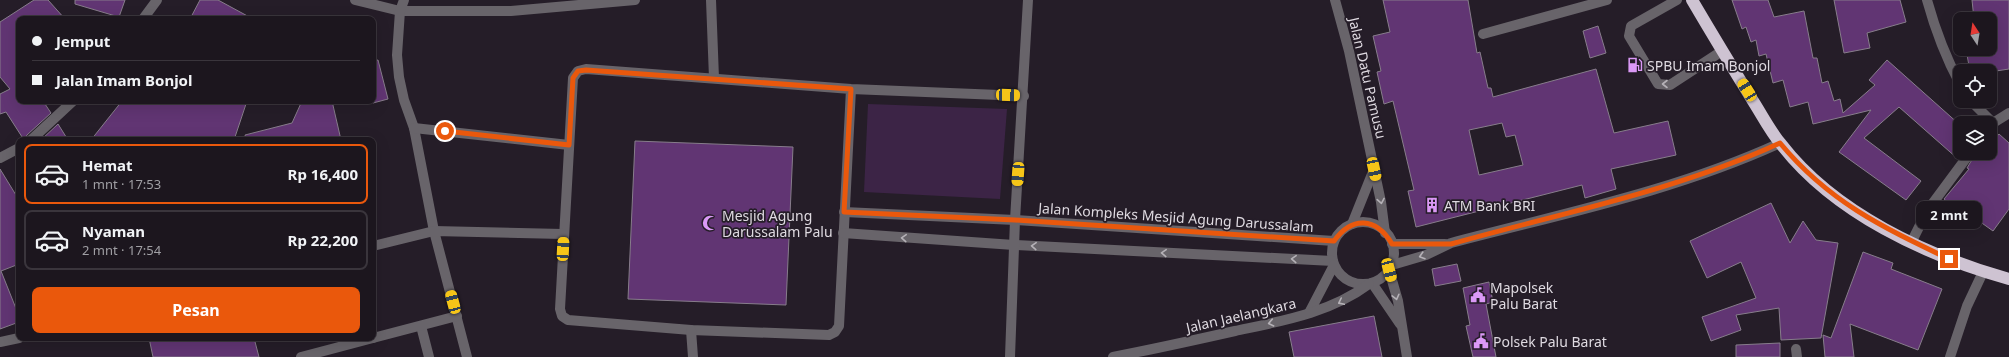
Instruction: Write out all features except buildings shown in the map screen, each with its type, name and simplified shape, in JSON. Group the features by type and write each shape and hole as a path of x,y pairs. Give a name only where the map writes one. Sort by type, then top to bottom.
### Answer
{"highway":[{"path":"1692,0 1780,143 1811,176 1839,200 1874,223 1949,259 1983,272 2009,279"}],"street":[{"path":"145,16 157,0"},
{"path":"355,0 400,11 511,10 635,0"},
{"path":"404,0 400,11 397,55 404,100 414,128 434,231 467,357"},
{"path":"711,0 714,78"},
{"path":"1010,357 1015,220 1024,96 1028,0"},
{"name":"Jalan Datu Pamusu","path":"1335,0 1349,52 1386,233"},
{"path":"1483,34 1607,0"},
{"path":"1677,0 1631,26 1630,36 1658,84 1670,84 1722,51"},
{"path":"1927,0 1932,19 1953,71"},
{"path":"851,89 839,326 835,332 829,335 691,330 568,320 562,316 560,309 573,78 578,71 586,70 714,78 851,89 1024,96"},
{"path":"34,137 71,104"},
{"path":"1977,108 1984,116"},
{"path":"1997,121 2009,113"},
{"path":"414,128 569,145"},
{"path":"1390,267 1426,255 1451,244 1671,185 1726,166 1780,143"},
{"path":"0,158 16,150"},
{"path":"1912,241 1927,211 1965,160"},
{"path":"1352,224 1374,169"},
{"name":"Jalan Kompleks Mesjid Agung Darussalam","path":"844,212 1015,220 1334,241"},
{"path":"1364,223 1376,225 1386,233 1392,244 1394,254 1390,267 1382,278 1371,283 1355,283 1342,277 1333,263 1332,251 1334,241 1341,231 1352,224 1364,223"},
{"path":"376,245 434,231 564,234"},
{"path":"844,233 1014,245 1333,263"},
{"path":"1392,244 1451,244"},
{"path":"1309,313 1333,263"},
{"path":"1390,267 1398,302 1407,357"},
{"path":"1950,357 1967,306 1983,272"},
{"path":"1371,283 1402,326"},
{"name":"Jalan Jaelangkara","path":"1113,357 1286,320 1336,304 1353,296 1371,283"},
{"path":"376,337 457,316"},
{"path":"421,326 429,357"},
{"path":"691,330 693,357"},
{"path":"0,342 16,339"},
{"path":"301,357 362,341"}],"shaded area":[{"path":"868,104 1007,109 1000,199 864,192"}],"place":[{"name":"SPBU Imam Bonjol","path":"1635,65"},
{"name":"ATM Bank BRI","path":"1432,205"},
{"name":"Mesjid Agung Darussalam Palu","path":"710,223"},
{"name":"Mapolsek Palu Barat","path":"1478,295"},
{"name":"Polsek Palu Barat","path":"1481,341"}],"route":[{"path":"445,131 569,145 573,78 578,71 586,70 851,89 844,212 1015,220 1334,241 1341,231 1352,224 1364,223 1376,225 1386,233 1392,244 1451,244 1671,185 1726,166 1780,143 1811,176 1839,200 1874,223 1949,259"}]}
